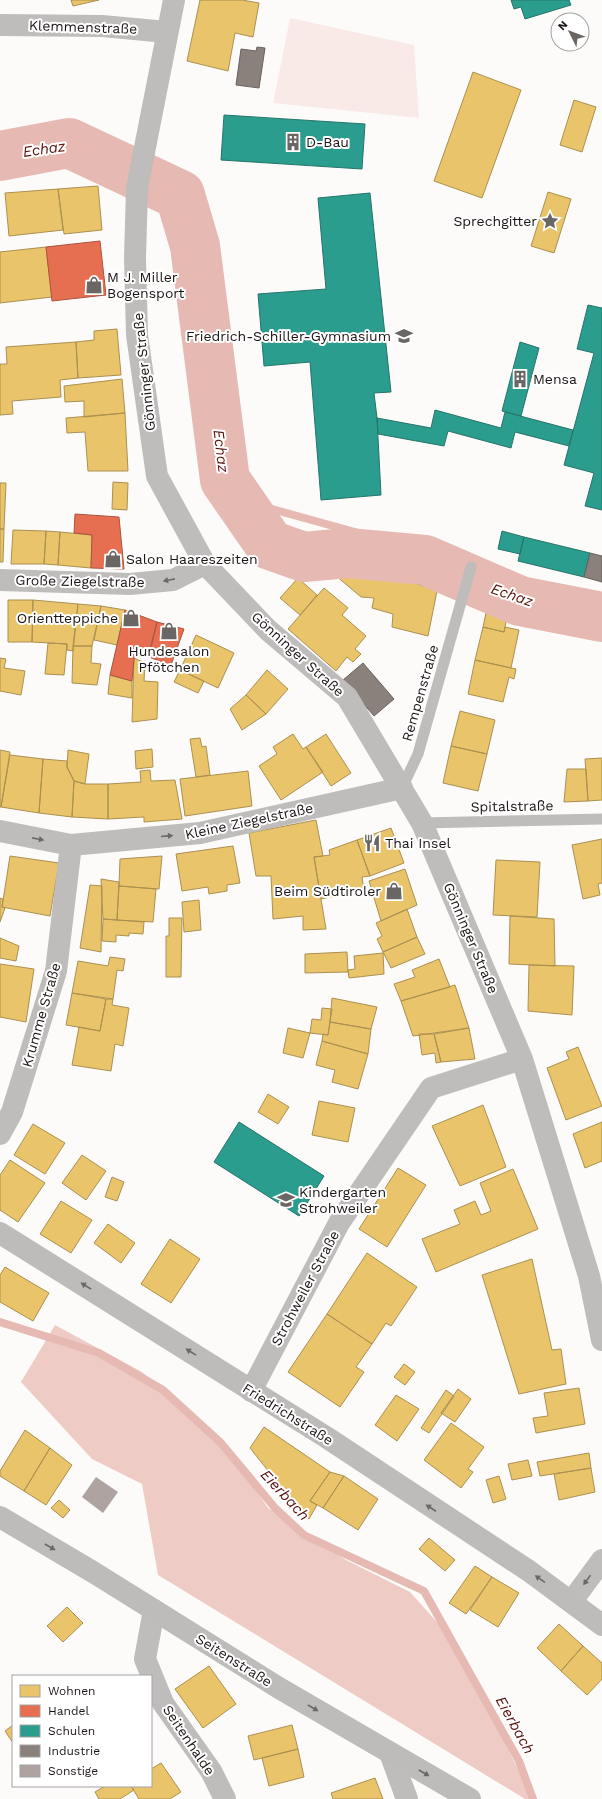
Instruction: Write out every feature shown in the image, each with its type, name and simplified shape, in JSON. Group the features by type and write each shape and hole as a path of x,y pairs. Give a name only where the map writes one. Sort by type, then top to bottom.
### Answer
{"main road":[{"name":"Friedrichstraße","path":"0,1233 326,1437 572,1601"},
{"name":"Seitenstraße","path":"6,1524 93,1572 279,1688 470,1799"},
{"path":"572,1601 602,1625"}],"street":[{"name":"Gönninger Straße","path":"174,0 137,188 135,258 137,335 157,476 205,564 268,630 347,697 422,823 522,1059 589,1276 602,1340"},
{"name":"Klemmenstraße","path":"0,25 102,26 167,32"},
{"name":"Große Ziegelstraße","path":"0,580 130,584 173,580 205,564"},
{"name":"Kleine Ziegelstraße","path":"0,832 71,845 200,833 402,788"},
{"name":"Krumme Straße","path":"0,1134 12,1112 56,971 71,845"},
{"name":"Strohweiler Straße","path":"251,1391 339,1223 431,1088 522,1059"},
{"path":"572,1601 602,1560"},
{"name":"Seitenhalde","path":"152,1675 145,1659 154,1610"},
{"name":"Seitenhalde","path":"152,1676 163,1702 212,1771 225,1799"},
{"path":"390,1753 407,1799"}],"lane":[{"name":"Rempenstraße","path":"402,788 418,754 471,567"},
{"name":"Spitalstraße","path":"422,823 602,819"}],"shaded area":[{"path":"290,18 414,45 419,118 273,103"},
{"path":"55,1325 142,1372 223,1441 268,1508 346,1560 410,1592 452,1639 533,1799 525,1799 158,1575 142,1484 92,1459 21,1382"}],"building: Wohnen":[{"path":"71,0 99,0 73,6"},
{"path":"200,0 242,0 259,3 253,37 235,33 228,71 187,61"},
{"path":"473,72 521,90 482,198 434,181"},
{"path":"574,100 596,107 582,152 560,145"},
{"path":"98,186 102,230 64,234 58,189"},
{"path":"58,189 63,230 9,236 5,193"},
{"path":"548,192 571,199 554,253 531,246"},
{"path":"46,247 52,297 0,303 0,252"},
{"path":"117,329 121,375 78,378 76,342 94,340 94,331"},
{"path":"76,342 78,378 60,380 61,397 12,401 13,414 0,415 0,364 7,364 6,347"},
{"path":"122,379 125,413 84,417 84,401 65,402 64,386"},
{"path":"125,413 128,471 88,471 85,432 67,433 66,418"},
{"path":"113,482 128,483 127,510 112,509"},
{"path":"0,483 6,483 4,529 0,529"},
{"path":"0,529 4,529 3,562 0,562"},
{"path":"13,530 46,531 44,564 11,564"},
{"path":"46,531 60,532 58,565 44,564"},
{"path":"60,532 92,535 91,568 58,565"},
{"path":"390,574 437,591 428,636 392,627 393,614 372,608 374,598 361,597 335,575"},
{"path":"298,578 317,595 300,615 280,598"},
{"path":"324,588 348,608 342,615 366,636 355,649 361,654 353,662 347,657 336,671 288,629"},
{"path":"8,600 33,600 32,642 8,642"},
{"path":"33,600 78,604 73,651 67,650 67,644 32,642"},
{"path":"78,604 101,606 92,646 73,646"},
{"path":"101,606 125,610 117,645 94,640"},
{"path":"486,613 507,617 504,632 483,627"},
{"path":"483,627 504,632 505,627 519,630 511,668 475,660"},
{"path":"196,635 234,653 218,688 180,670"},
{"path":"48,643 67,644 64,675 45,674"},
{"path":"73,646 92,646 91,663 101,664 97,685 72,683"},
{"path":"0,658 6,659 4,668 25,671 21,695 0,691"},
{"path":"134,658 145,663 144,681 158,682 157,719 132,722"},
{"path":"475,660 516,669 514,679 509,677 503,702 468,694"},
{"path":"180,670 204,681 198,693 174,682"},
{"path":"267,670 288,689 266,714 246,695"},
{"path":"110,675 132,681 132,698 108,694"},
{"path":"246,695 266,714 242,730 230,709"},
{"path":"460,711 495,720 487,754 451,746"},
{"path":"293,734 303,749 306,747 323,772 281,800 259,766 277,754 273,747"},
{"path":"326,734 351,773 331,786 306,747"},
{"path":"200,738 202,747 206,746 210,775 196,777 190,739"},
{"path":"451,746 487,754 478,791 443,783"},
{"path":"152,749 153,767 136,769 135,751"},
{"path":"0,750 10,752 1,807 0,807"},
{"path":"68,750 89,754 85,784 74,781 67,767"},
{"path":"10,755 43,759 39,813 1,807"},
{"path":"602,758 602,800 588,801 585,759"},
{"path":"43,759 67,761 67,767 74,781 72,817 39,813"},
{"path":"567,769 586,769 588,801 564,802"},
{"path":"150,770 151,781 175,780 182,819 144,822 144,817 108,819 108,784 141,782 140,771"},
{"path":"248,771 252,806 185,816 180,779"},
{"path":"74,781 85,784 108,784 108,819 72,817"},
{"path":"316,820 323,856 314,857 326,929 303,930 303,916 273,919 271,876 256,876 249,833"},
{"path":"391,828 404,863 370,876 357,840"},
{"path":"602,839 602,883 598,884 600,895 583,899 572,845"},
{"path":"357,840 370,876 362,877 364,890 321,899 314,857 330,855 329,850"},
{"path":"233,846 240,883 227,885 227,891 209,894 208,887 182,891 176,854"},
{"path":"10,856 59,863 50,916 2,907"},
{"path":"162,856 159,889 119,886 120,859"},
{"path":"496,860 540,862 537,917 493,915"},
{"path":"405,869 417,905 381,921 369,881"},
{"path":"101,879 119,882 117,920 103,919"},
{"path":"90,885 102,886 101,952 80,948"},
{"path":"119,886 156,889 153,922 117,920"},
{"path":"0,898 3,899 2,907 5,908 0,922"},
{"path":"199,900 201,930 184,932 182,902"},
{"path":"407,909 417,937 383,952 377,939 382,936 376,923"},
{"path":"510,916 554,919 555,966 509,964"},
{"path":"169,918 182,918 181,977 166,977 166,936 169,936"},
{"path":"103,919 144,922 143,934 129,933 129,936 116,935 116,942 102,941"},
{"path":"417,937 425,954 391,968 383,952"},
{"path":"0,938 19,946 16,961 0,958"},
{"path":"347,952 348,972 305,973 305,954"},
{"path":"383,953 384,974 349,978 348,970 355,969 354,956"},
{"path":"110,957 125,959 123,971 117,970 113,999 72,993 78,961 108,966"},
{"path":"439,959 450,987 401,1001 394,984 415,977 412,970"},
{"path":"0,964 34,969 26,1022 0,1017"},
{"path":"529,965 574,966 572,1015 528,1011"},
{"path":"455,985 469,1028 413,1036 401,1001"},
{"path":"72,993 106,999 100,1031 66,1025"},
{"path":"332,998 377,1007 371,1029 330,1022"},
{"path":"106,999 113,999 112,1005 129,1008 123,1046 115,1044 111,1071 72,1065 79,1027 100,1031"},
{"path":"322,1008 332,1009 328,1035 310,1033 312,1019 321,1020"},
{"path":"330,1022 371,1029 368,1054 322,1041 323,1034 328,1035"},
{"path":"288,1028 310,1033 303,1058 283,1053"},
{"path":"469,1028 475,1059 441,1062 434,1034"},
{"path":"419,1034 434,1034 441,1062 436,1063 435,1053 422,1055"},
{"path":"322,1041 368,1054 358,1089 332,1082 335,1070 316,1065"},
{"path":"578,1047 602,1106 566,1120 547,1068 569,1059 566,1052"},
{"path":"268,1094 289,1107 278,1124 258,1112"},
{"path":"319,1101 355,1108 348,1142 312,1135"},
{"path":"483,1105 506,1167 460,1186 432,1126"},
{"path":"602,1122 602,1161 585,1168 573,1134"},
{"path":"33,1124 65,1143 45,1174 14,1155"},
{"path":"82,1155 106,1171 86,1200 62,1183"},
{"path":"10,1160 45,1183 18,1222 0,1210 0,1175"},
{"path":"398,1168 426,1185 387,1247 359,1229"},
{"path":"513,1169 538,1229 436,1272 422,1239 460,1224 454,1210 475,1201 481,1215 491,1211 480,1183"},
{"path":"112,1177 124,1182 117,1201 105,1197"},
{"path":"61,1201 92,1220 71,1253 40,1234"},
{"path":"108,1224 135,1243 121,1263 94,1243"},
{"path":"170,1239 200,1259 171,1303 141,1284"},
{"path":"367,1253 417,1287 391,1326 386,1323 372,1344 327,1314"},
{"path":"532,1259 552,1350 561,1349 566,1384 519,1394 482,1275"},
{"path":"5,1267 49,1293 33,1321 0,1302 0,1275"},
{"path":"327,1314 372,1344 356,1367 364,1372 340,1407 288,1372"},
{"path":"404,1364 415,1372 405,1385 394,1377"},
{"path":"579,1388 585,1424 536,1433 533,1418 548,1416 544,1393"},
{"path":"458,1389 471,1399 455,1422 441,1413"},
{"path":"446,1390 454,1396 429,1433 421,1428"},
{"path":"396,1395 419,1409 397,1441 375,1425"},
{"path":"451,1423 484,1447 468,1469 473,1472 461,1488 424,1460"},
{"path":"264,1427 330,1472 310,1501 317,1505 309,1519 300,1511 250,1448"},
{"path":"25,1430 50,1448 24,1491 0,1476 0,1471"},
{"path":"50,1448 72,1465 46,1505 24,1491"},
{"path":"589,1453 591,1468 540,1476 537,1462"},
{"path":"528,1460 532,1476 512,1480 508,1464"},
{"path":"591,1468 595,1492 559,1500 554,1474"},
{"path":"330,1472 344,1476 323,1508 310,1501"},
{"path":"344,1476 378,1499 358,1530 323,1508"},
{"path":"499,1476 506,1499 493,1503 486,1480"},
{"path":"59,1500 70,1510 63,1518 51,1508"},
{"path":"429,1538 455,1560 445,1571 419,1549"},
{"path":"475,1566 492,1577 466,1614 449,1603"},
{"path":"492,1577 519,1593 498,1627 470,1610"},
{"path":"67,1607 83,1623 63,1642 47,1626"},
{"path":"559,1624 583,1646 561,1671 537,1648"},
{"path":"583,1646 602,1663 602,1679 587,1695 561,1671"},
{"path":"209,1666 236,1704 203,1728 175,1689"},
{"path":"292,1725 298,1749 254,1760 248,1736"},
{"path":"12,1726 12,1742 5,1731"},
{"path":"298,1749 304,1777 269,1786 262,1758"},
{"path":"161,1763 181,1792 170,1799 139,1799 132,1787 152,1787 152,1768"},
{"path":"375,1778 383,1799 333,1799 331,1793"},
{"path":"103,1787 132,1787 134,1790 120,1799 99,1799 95,1792"}],"building: Handel":[{"path":"100,241 106,295 52,301 46,247"},
{"path":"75,514 119,517 124,569 91,568 92,535 74,533"},
{"path":"125,610 157,622 149,653 135,648 132,681 110,675"},
{"path":"157,622 184,629 171,665 149,657"}],"building: Schulen":[{"path":"511,0 569,0 571,5 525,19 521,7 514,9"},
{"name":"D-Bau","path":"224,115 365,124 362,169 221,160"},
{"path":"370,193 391,392 374,393 377,418 381,495 321,500 310,362 264,366 258,294 326,289 318,198"},
{"path":"588,305 602,308 602,510 585,506 594,473 564,465 594,353 577,349"},
{"name":"Mensa","path":"520,342 539,348 521,416 502,411"},
{"path":"435,410 501,428 505,412 573,430 569,446 515,432 511,448 448,431 444,446 378,434 377,418 431,428"},
{"path":"502,531 524,537 520,554 498,549"},
{"path":"524,537 590,553 584,577 518,561"},
{"path":"239,1122 324,1176 299,1216 214,1162"}],"building: Industrie":[{"path":"257,47 265,48 259,88 236,85 241,49 256,51"},
{"path":"590,553 602,556 602,582 584,577"},
{"path":"363,663 394,699 374,716 343,680"}],"building: Sonstige":[{"path":"96,1477 118,1492 103,1513 82,1497"}],"waterway":[{"name":"Echaz","path":"0,156 69,143 180,195 195,246 225,480 270,545 304,557 348,553 425,560 520,601 602,617"},
{"path":"239,500 355,532 373,556"},
{"name":"Eierbach","path":"0,1322 99,1353 163,1390 221,1443 275,1508 304,1535 424,1591 519,1761 533,1799"}],"place":[{"name":"D-Bau","path":"293,142"},
{"name":"Sprechgitter","path":"550,221"},
{"name":"M J. Miller Bogensport","path":"94,285"},
{"name":"Friedrich-Schiller-Gymnasium","path":"404,336"},
{"name":"Mensa","path":"520,379"},
{"name":"Salon Haareszeiten","path":"113,559"},
{"name":"Orientteppiche","path":"131,618"},
{"name":"Hundesalon Pfötchen","path":"169,631"},
{"name":"Thai Insel","path":"372,843"},
{"name":"Beim Südtiroler","path":"394,891"},
{"name":"Kindergarten Strohweiler","path":"286,1200"}]}
